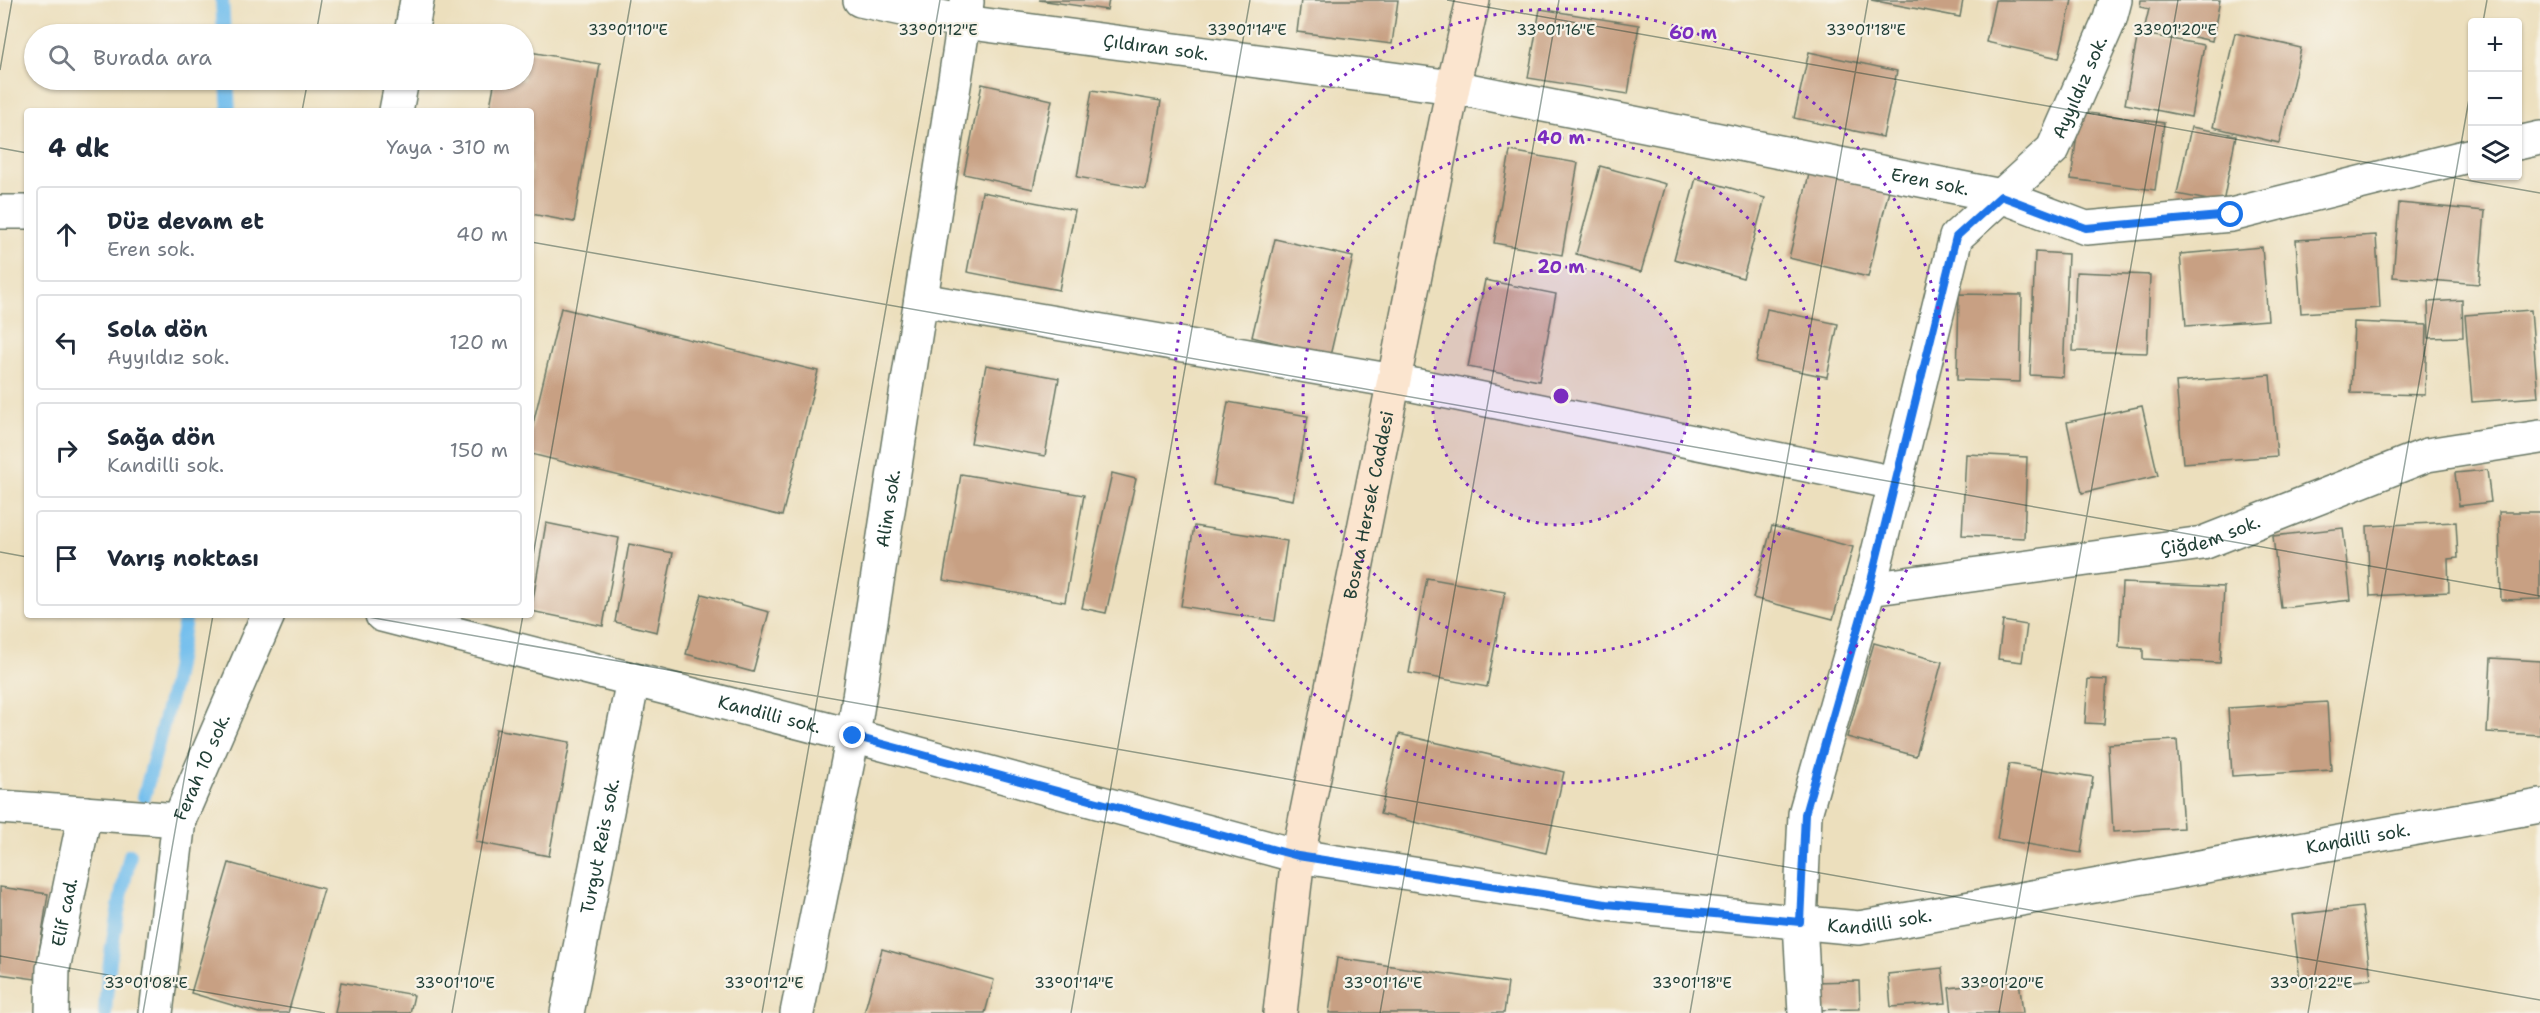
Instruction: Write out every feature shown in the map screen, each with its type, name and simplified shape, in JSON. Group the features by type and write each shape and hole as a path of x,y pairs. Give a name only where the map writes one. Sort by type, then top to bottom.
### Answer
{"main road":[{"name":"Bosna Hersek Caddesi","path":"1280,1013 1298,856 1453,87 1473,0"}],"street":[{"path":"413,24 417,0"},
{"name":"Çıldıran sok.","path":"860,0 966,11 1453,87"},
{"name":"Ayyıldız sok.","path":"1805,1013 1800,922 1805,814 1869,589 1956,237 2053,149 2110,19 2115,0"},
{"name":"Alim sok.","path":"797,1013 853,736 966,11"},
{"name":"Eren sok.","path":"1453,87 2001,196 2086,228 2231,215 2468,155"},
{"path":"397,108 400,90"},
{"path":"2522,142 2540,138"},
{"path":"0,212 24,212"},
{"path":"921,300 1394,381 1895,483"},
{"name":"Çiğdem sok.","path":"1869,589 2203,543 2427,455 2540,437"},
{"name":"Ferah 10 sok.","path":"0,807 179,820 267,618"},
{"name":"Kandilli sok.","path":"394,618 853,736 1298,856 1606,904 1858,928 2540,806"},
{"name":"Turgut Reis sok.","path":"567,1013 633,680"},
{"name":"Elif cad.","path":"52,1013 53,969 85,813"},
{"path":"156,1013 179,820"}],"building":[{"path":"1039,0 1109,0 1107,10"},
{"path":"1301,0 1398,0 1392,44 1297,32"},
{"path":"1871,0 1963,0 1960,17"},
{"path":"1995,0 2072,0 2059,58 1986,42"},
{"path":"2141,0 2220,0 2212,41 2145,26 2149,9 2140,7"},
{"path":"1540,9 1639,25 1628,94 1528,78"},
{"path":"2138,33 2204,45 2191,117 2125,104"},
{"path":"2235,33 2301,48 2279,143 2213,127"},
{"path":"1809,52 1897,71 1883,137 1794,118"},
{"path":"534,53 600,64 574,222 534,215 534,108 490,108 493,90 534,90"},
{"path":"982,84 1052,100 1033,189 964,174"},
{"path":"1092,90 1161,101 1146,189 1077,177"},
{"path":"2080,112 2164,123 2155,190 2071,179"},
{"path":"2191,127 2236,135 2223,203 2177,194"},
{"path":"1510,151 1578,163 1562,255 1494,243"},
{"path":"1600,166 1666,184 1641,272 1576,254"},
{"path":"1810,170 1889,190 1868,277 1789,258"},
{"path":"1696,178 1765,198 1743,278 1674,259"},
{"path":"982,192 1075,210 1059,290 967,272"},
{"path":"2399,203 2485,211 2479,284 2393,277"},
{"path":"2376,235 2380,308 2301,313 2296,240"},
{"path":"1275,239 1353,257 1330,356 1252,337"},
{"path":"2262,247 2268,320 2186,326 2180,254"},
{"path":"2035,252 2068,254 2063,377 2030,375"},
{"path":"2076,272 2150,275 2147,353 2073,351"},
{"path":"1485,280 1556,294 1539,381 1468,367"},
{"path":"1959,294 2022,295 2020,382 1957,380"},
{"path":"2462,300 2463,337 2429,338 2428,302"},
{"path":"561,308 818,371 782,516 534,455 534,420"},
{"path":"1767,309 1838,324 1827,377 1756,362"},
{"path":"2531,310 2538,397 2472,402 2465,315"},
{"path":"2354,322 2427,325 2425,395 2351,393"},
{"path":"986,365 1059,378 1045,456 971,443"},
{"path":"2270,375 2277,456 2183,463 2176,382"},
{"path":"1228,402 1308,416 1293,500 1213,485"},
{"path":"2142,406 2158,476 2082,493 2067,422"},
{"path":"1966,454 2027,457 2024,538 1962,535"},
{"path":"2487,470 2491,502 2459,506 2455,473"},
{"path":"1112,473 1136,479 1106,613 1082,608"},
{"path":"961,474 1084,495 1065,602 943,580"},
{"path":"2499,512 2540,512 2540,599 2501,600"},
{"path":"2456,522 2458,558 2448,559 2449,592 2370,596 2367,526"},
{"path":"546,523 619,538 603,626 534,612 534,593"},
{"path":"1194,526 1287,541 1275,621 1181,606"},
{"path":"1772,526 1853,547 1833,619 1753,598"},
{"path":"2343,528 2351,600 2281,608 2273,536"},
{"path":"629,544 673,553 657,632 615,622"},
{"path":"1427,578 1505,592 1487,687 1409,673"},
{"path":"2122,583 2224,587 2220,663 2143,659 2143,649 2119,647"},
{"path":"702,594 769,612 753,672 686,654"},
{"path":"2003,621 2027,625 2022,662 1998,659"},
{"path":"1874,643 1942,662 1916,756 1847,737"},
{"path":"2491,658 2540,661 2540,735 2487,732"},
{"path":"2088,679 2107,680 2104,724 2085,723"},
{"path":"2327,702 2331,770 2232,776 2228,708"},
{"path":"496,729 570,742 549,856 476,842"},
{"path":"1399,734 1564,772 1546,853 1380,814"},
{"path":"2177,740 2183,828 2113,832 2108,744"},
{"path":"2009,764 2093,777 2081,853 1997,839"},
{"path":"229,863 324,889 288,1013 259,1013 191,993"},
{"path":"0,887 48,894 35,979 0,974"},
{"path":"2362,907 2371,979 2301,988 2292,915"},
{"path":"882,949 994,980 985,1013 864,1013"},
{"path":"1337,958 1508,983 1504,1013 1329,1013"},
{"path":"1942,968 1946,1003 1891,1007 1888,974"},
{"path":"2019,980 2023,1013 1952,1013 1949,988"},
{"path":"1859,981 1860,1009 1811,1010 1811,982"},
{"path":"341,982 414,995 410,1013 335,1013"}],"waterway":[{"path":"222,0 223,24"},
{"path":"228,90 229,108"},
{"path":"144,797 173,686 185,618"},
{"path":"105,1013 114,934 130,855"}],"route":[{"path":"853,736 1298,856 1606,904 1800,922 1805,814 1869,589 1956,237 2001,196 2086,228 2231,215"}]}
